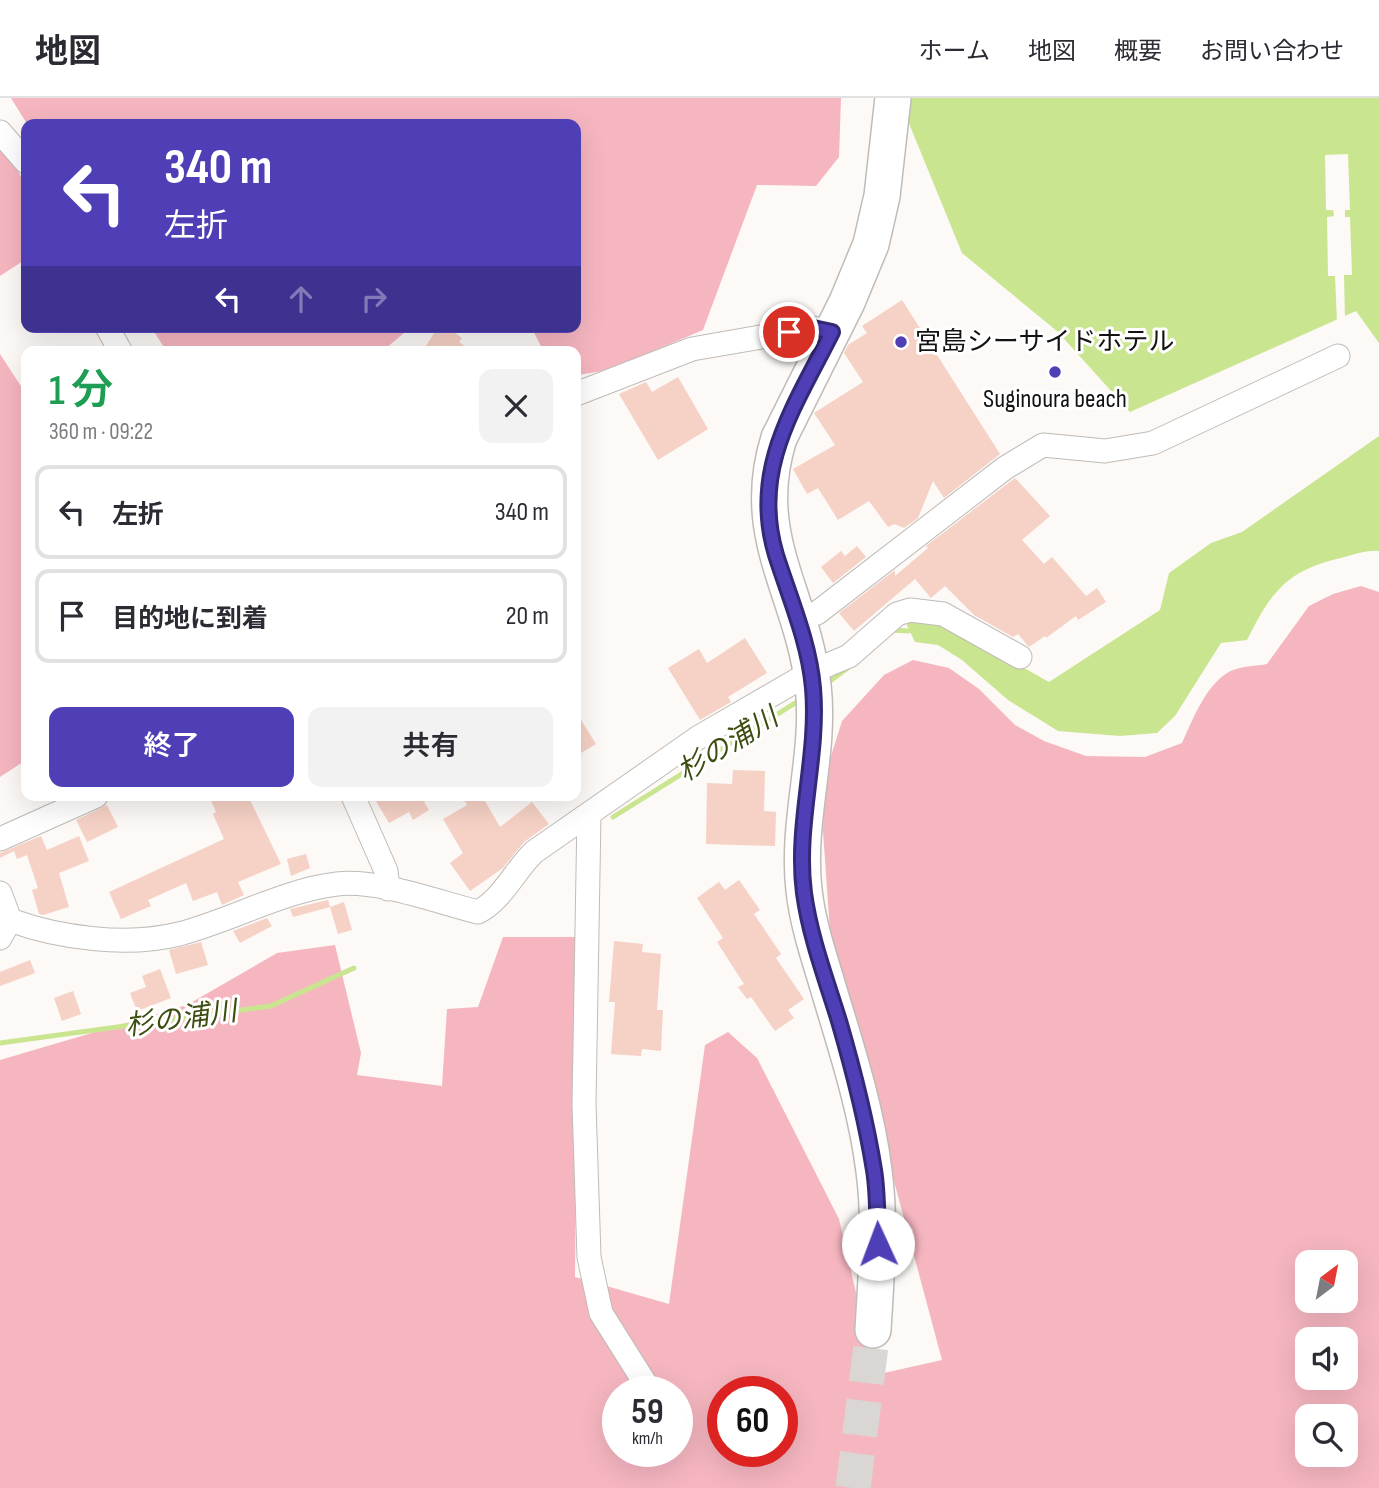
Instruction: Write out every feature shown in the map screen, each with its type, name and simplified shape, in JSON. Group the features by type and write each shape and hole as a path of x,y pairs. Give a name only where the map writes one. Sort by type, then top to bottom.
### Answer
{"main road":[{"path":"873,1330 878,1244 874,1171 855,1084 809,923 804,892 801,861 813,692 797,618 771,535 768,496 769,476 779,439 862,267 877,220 893,98"}],"street":[{"path":"0,132 21,156"},
{"path":"581,392 692,349 813,328 832,332"},
{"path":"797,618 817,613 1005,468 1044,445 1105,451 1153,443 1338,356"},
{"path":"0,893 5,929 107,941 177,935 275,901 336,884 363,883 478,912 490,906 522,863 534,852 699,737 813,692 897,614 910,610 943,614 1020,657"},
{"path":"0,839 85,801"},
{"path":"354,801 386,871 388,889"},
{"path":"589,814 584,1104 589,1257 601,1313 641,1376"}],"shaded area":[{"path":"11,98 841,98 839,157 816,186 757,185 703,330 608,370 581,374 581,346 541,346 534,333 581,333 581,119 24,119"},
{"path":"910,98 1379,98 1379,343 1356,311 1130,412 1058,332 962,253 908,121"},
{"path":"0,138 21,177 21,262 0,276"},
{"path":"155,333 404,333 389,346 163,346"},
{"path":"0,354 21,386 21,763 0,777"},
{"path":"1379,436 1379,551 1322,563 1307,569 1283,586 1264,609 1247,640 1221,643 1175,716 1157,733 1120,736 1058,731 1008,700 962,660 938,645 915,642 904,619 947,625 1049,682 1160,610 1169,573 1211,543 1242,532"},
{"path":"1361,586 1379,592 1379,1488 0,1488 0,1060 187,1005 277,953 335,945 361,1053 357,1075 442,1086 447,1009 478,1007 503,937 578,937 575,1277 669,1304 705,1045 728,1032 757,1058 839,1219 875,1375 942,1360 831,946 823,831 825,775 842,721 884,675 913,660 949,668 979,689 1015,725 1044,741 1086,756 1145,757 1182,743 1196,712 1216,683 1233,670 1267,664 1309,606 1333,594"}],"pier":[{"path":"1348,154 1350,210 1345,210 1345,217 1350,217 1352,275 1344,275 1345,320 1337,322 1335,276 1328,276 1327,217 1334,216 1333,210 1326,210 1325,155"}],"building":[{"path":"902,300 1000,454 944,498 933,481 918,518 904,528 894,524 888,527 869,501 838,520 818,488 807,494 793,469 835,445 814,413 863,382 844,353 848,345 867,333 862,326"},
{"path":"434,333 455,333 462,338 459,342 465,346 426,346"},
{"path":"678,377 708,429 658,460 619,394 646,382 652,392"},
{"path":"1015,478 1050,516 1022,540 1044,564 1052,557 1086,596 1097,588 1106,602 1078,620 1076,616 1029,647 1018,634 1013,637 974,615 945,586 931,598 915,579 854,631 839,613 895,570 895,576 928,548 926,546"},
{"path":"857,546 866,557 833,583 821,567 841,551 845,556"},
{"path":"745,638 767,673 728,697 731,702 700,720 668,668 699,649 707,663"},
{"path":"581,720 596,744 581,753"},
{"path":"733,770 765,771 764,811 776,812 775,846 706,844 707,783 732,784"},
{"path":"211,801 250,801 281,864 238,882 244,895 222,905 217,892 193,901 186,883 148,900 151,906 121,919 109,892 224,839 213,814 216,812"},
{"path":"376,801 426,801 429,810 413,820 409,812 389,823"},
{"path":"465,801 485,801 500,827 532,802 549,824 524,842 503,868 470,891 450,863 463,853 443,819 467,805"},
{"path":"107,805 118,827 87,842 76,820"},
{"path":"41,836 47,850 79,836 89,861 59,873 69,907 43,915 39,914 32,890 38,888 27,855 17,859 14,851 0,858 0,853"},
{"path":"306,854 310,868 291,876 287,859"},
{"path":"739,880 760,910 754,914 781,954 776,958 804,999 788,1010 794,1018 775,1031 751,997 747,999 738,987 744,984 717,942 723,938 697,898 719,882 725,890"},
{"path":"328,900 330,907 293,917 290,909"},
{"path":"344,902 352,930 338,934 330,907"},
{"path":"267,918 272,926 240,943 233,931"},
{"path":"614,941 643,944 642,952 661,954 657,1010 663,1010 661,1051 642,1049 641,1056 611,1054 615,1002 609,1002"},
{"path":"201,942 208,965 176,974 169,950"},
{"path":"30,960 35,973 0,986 0,972"},
{"path":"160,969 171,998 137,1011 130,993 146,987 142,976"},
{"path":"73,991 81,1014 62,1021 54,998"}],"waterway":[{"name":"杉の浦川","path":"889,630 909,631"},
{"name":"杉の浦川","path":"826,684 849,667"},
{"name":"杉の浦川","path":"613,817 800,700"},
{"name":"杉の浦川","path":"0,1043 271,1006 354,968"}],"tunnel":[{"path":"853,1488 873,1330"}],"place":[{"name":"宮島シーサイドホテル","path":"901,342"},
{"name":"Suginoura beach","path":"1055,372"}],"route":[{"path":"789,332 813,328 832,332 779,439 769,476 768,515 776,554 809,659 813,686 813,729 801,861 804,892 809,923 855,1084 874,1171 878,1244"}]}
